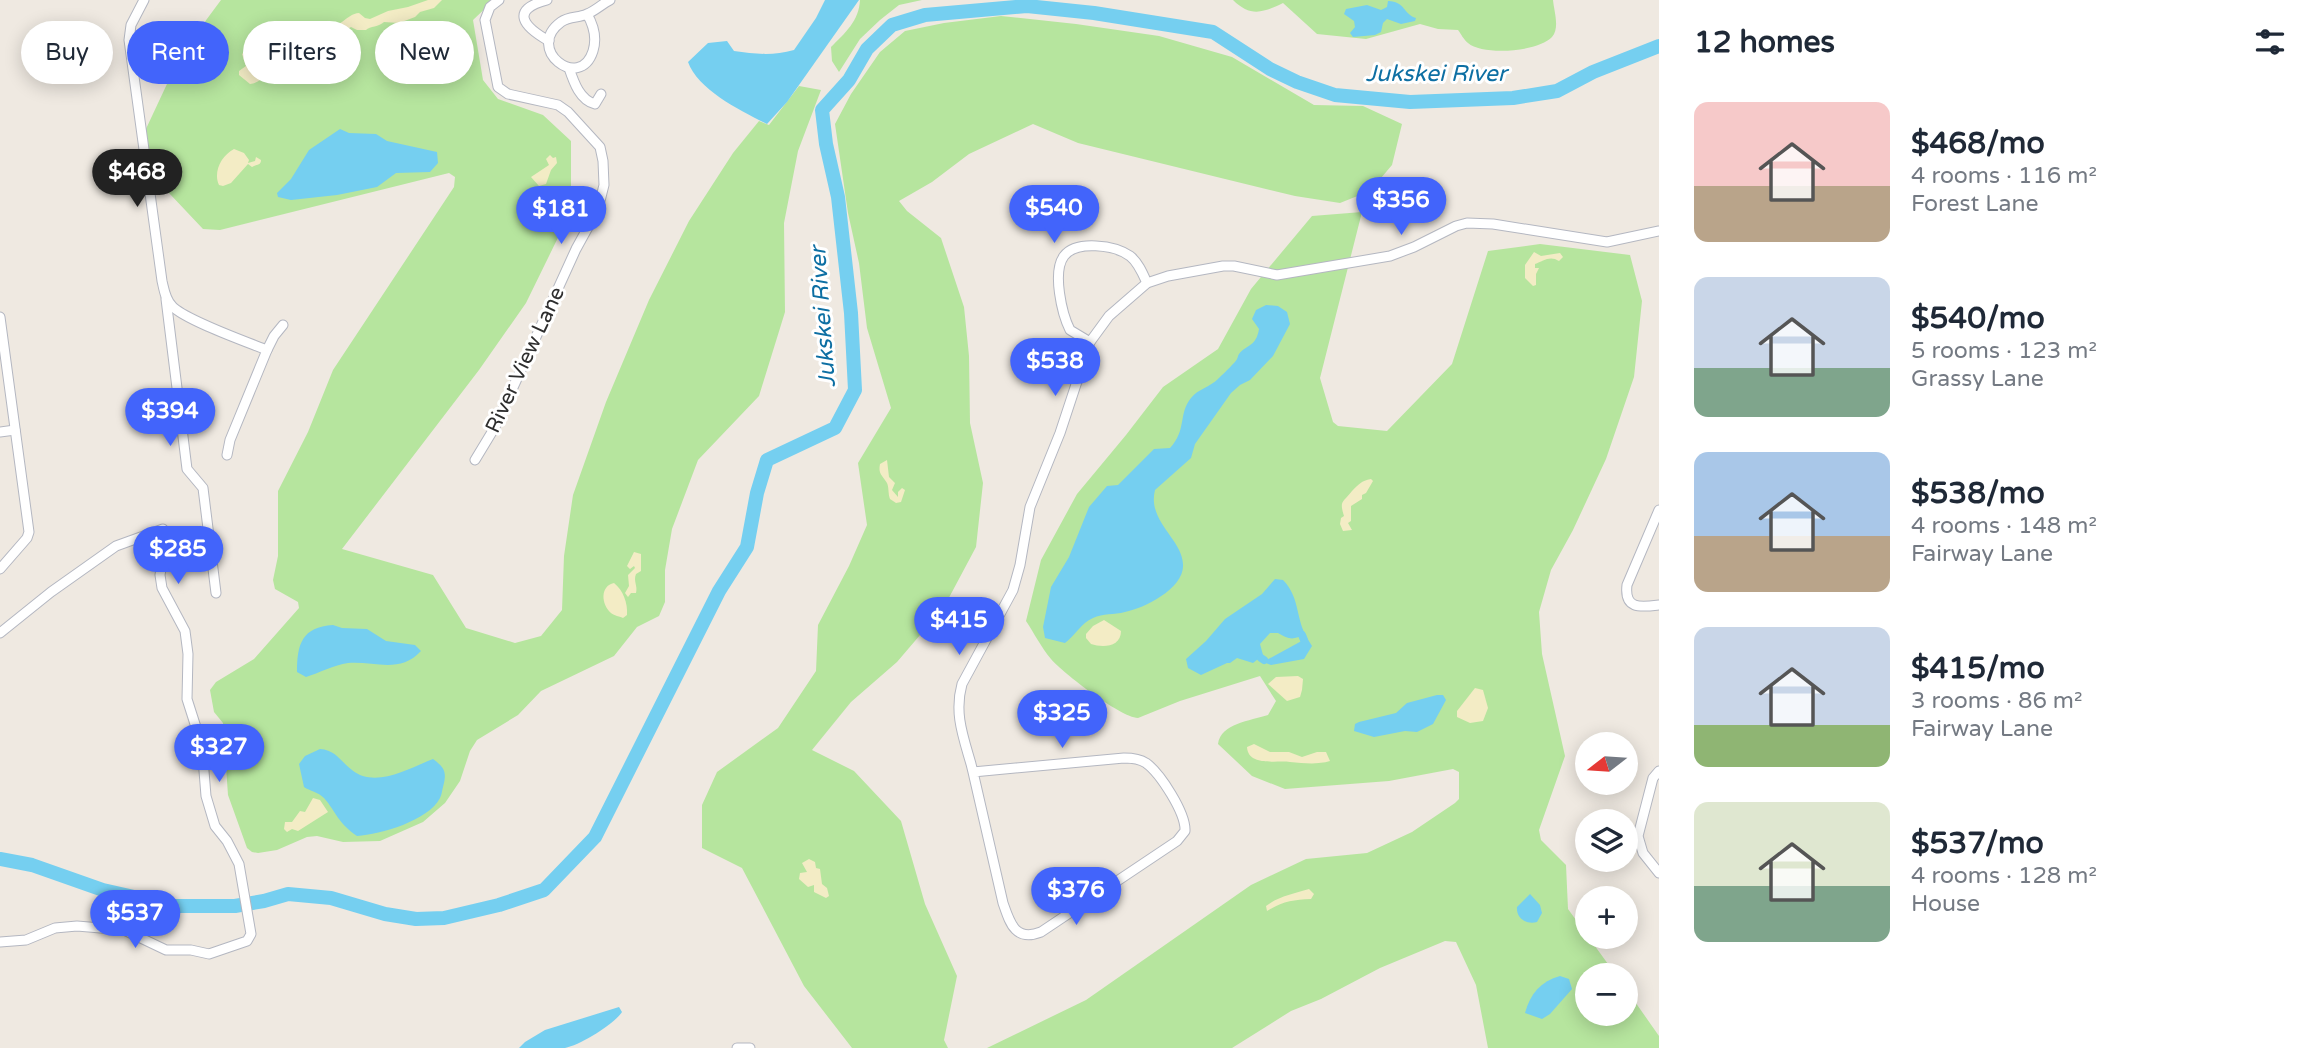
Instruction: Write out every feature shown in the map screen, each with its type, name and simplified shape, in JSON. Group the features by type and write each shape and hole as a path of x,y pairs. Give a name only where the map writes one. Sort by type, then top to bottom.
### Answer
{"street":[{"path":"144,0 131,25 129,40 187,468 203,488 216,593"},
{"name":"River View Lane","path":"475,460 495,428 576,248 598,209 604,185 600,147 568,113 558,105 508,94 496,83 485,20 490,7 499,0"},
{"path":"547,0 529,6 524,20 528,28 549,41"},
{"path":"601,94 595,104 580,94 569,68 553,57 549,41 552,32 562,21 587,15 610,0"},
{"path":"569,68 583,65 592,54 595,36 587,15"},
{"path":"973,772 1136,759 1145,762 1158,777 1181,812 1185,831 1177,841 1047,928 1035,934 1025,934 1013,928 1008,919 957,709 965,678 1013,590 1030,507 1060,433 1090,342 1109,316 1147,283 1216,267 1234,266 1277,275 1390,256 1467,223 1493,224 1606,242 1659,230"},
{"path":"1090,342 1070,330 1065,315 1059,272 1062,260 1068,252 1079,246 1090,245 1125,253 1135,262 1147,283"},
{"path":"165,294 171,305 186,316 267,350"},
{"path":"0,318 3,375 15,430 29,532 27,538 0,569"},
{"path":"228,455 230,440 267,350 283,324"},
{"path":"0,432 15,430"},
{"path":"1659,510 1626,591 1634,605 1659,605"},
{"path":"0,633 34,604 105,553 126,542 163,529 166,538 160,575 162,588 186,631 187,699 202,746 206,796 215,825 239,864 251,926 249,939 209,954 166,950 124,930 77,926 55,928 26,940 0,942"},
{"path":"1659,771 1653,778 1638,836 1643,853 1659,873"},
{"path":"737,1048 750,1048"}],"green space":[{"path":"221,0 494,0 473,21 375,21 375,84 474,84 474,26 483,80 498,99 543,115 571,141 571,211 526,303 479,370 342,549 433,575 466,628 515,643 541,636 562,610 564,556 573,495 606,402 649,300 689,221 733,153 759,121 769,125 799,86 821,90 798,151 784,223 785,312 759,396 698,460 672,529 665,570 665,602 659,616 637,627 614,656 541,691 518,715 477,740 470,751 460,781 445,803 423,822 380,841 343,842 317,836 307,837 277,850 258,853 247,848 228,795 223,723 214,712 210,690 216,682 254,659 299,608 298,602 275,589 273,580 278,556 278,491 308,432 333,370 454,187 455,177 449,173 220,230 203,229 169,193 148,155 145,131 167,84 229,84 229,21 205,21"},
{"path":"860,0 922,0 899,5 880,20 860,39 839,72 832,61 831,47 854,20"},
{"path":"1233,0 1553,0 1556,24 1552,37 1545,42 1523,49 1497,51 1475,47 1467,42 1458,30 1438,29 1420,24 1366,39 1317,34 1283,3 1257,12 1245,9"},
{"path":"1001,16 1159,36 1232,57 1314,105 1363,106 1402,124 1392,165 1370,191 1340,203 1295,196 1078,143 1033,124 969,154 932,182 899,201 907,211 941,238 964,307 969,356 970,423 983,483 976,547 944,607 897,662 851,702 812,750 854,771 901,821 925,904 957,976 944,1040 948,1048 852,1048 804,986 742,868 702,848 702,805 717,772 778,728 816,671 818,625 867,525 858,463 891,408 867,328 859,263 848,213 835,124 851,94 880,52 905,31"},
{"path":"1362,212 1320,378 1333,422 1338,426 1387,431 1452,364 1488,251 1540,244 1630,255 1642,301 1634,377 1606,459 1551,570 1539,612 1542,654 1565,756 1539,830 1541,840 1566,865 1568,909 1575,919 1575,949 1597,949 1607,963 1575,963 1575,1026 1638,1026 1638,1006 1659,1036 1659,1048 1488,1048 1476,985 1456,942 1445,941 1380,968 1321,999 1291,1011 1232,1048 987,1048 1086,1000 1251,885 1306,859 1367,853 1412,832 1459,799 1459,772 1453,769 1389,781 1285,789 1252,776 1218,744 1220,737 1230,727 1268,715 1276,701 1260,676 1180,701 1138,718 1106,703 1057,666 1026,621 1041,560 1077,494 1163,387 1218,349 1251,289 1312,216"}],"sand":[{"path":"428,0 442,0 434,8 420,12 415,17 404,21 375,21 375,26 366,30 361,30 361,21 343,21 354,14 359,13 370,19 388,11"},
{"path":"234,149 244,153 248,163 255,161 256,157 261,162 252,167 248,164 231,183 219,185 219,165"},
{"path":"550,155 556,157 557,163 546,184 539,186 531,177 549,165 546,159"},
{"path":"1534,252 1541,256 1560,253 1563,257 1559,261 1550,259 1535,264 1535,268 1539,268 1536,285 1533,286 1525,278 1525,265"},
{"path":"887,460 889,477 895,483 892,490 898,497 902,488 905,490 901,502 896,503 890,499 888,485 880,472 880,464"},
{"path":"1371,479 1373,481 1362,499 1351,506 1351,521 1348,523 1352,530 1343,531 1340,524 1344,516 1343,502 1358,485"},
{"path":"634,552 641,554 641,571 635,577 636,593 631,593 628,597 625,593 629,586 628,575 635,568 634,566 630,569 627,566"},
{"path":"614,583 626,601 627,615 623,618 611,613 604,600 604,591"},
{"path":"1104,620 1121,631 1118,640 1110,645 1091,644 1086,634"},
{"path":"1298,676 1303,679 1300,697 1287,701 1268,684 1276,677"},
{"path":"1475,688 1483,690 1488,708 1483,721 1470,723 1457,717 1457,711"},
{"path":"1254,744 1270,752 1289,752 1302,757 1326,752 1330,761 1310,763 1258,760 1252,758 1247,747"},
{"path":"313,798 320,800 328,812 298,831 292,829 287,832 284,829 285,822 292,822 300,811 305,812"},
{"path":"809,859 820,869 822,884 827,888 829,896 826,898 814,892 814,885 808,887 799,879 800,873 807,872 802,863"},
{"path":"1309,889 1314,894 1311,899 1288,902 1267,911 1266,906 1276,900"}],"water":[{"path":"825,0 859,0 787,102 767,124 733,106 711,90 701,82 688,62 708,43 727,41 734,51 757,54 794,50"},
{"path":"1388,1 1401,6 1416,18 1415,21 1401,24 1387,19 1381,32 1353,37 1350,33 1355,27 1354,21 1344,14 1346,9 1367,5 1381,10 1387,7"},
{"path":"340,129 349,133 376,134 387,141 437,152 438,163 430,172 396,173 377,187 291,200 278,197 277,193 291,179 309,150"},
{"path":"1266,305 1278,306 1287,312 1290,324 1273,356 1250,380 1231,393 1195,444 1191,458 1155,490 1156,511 1181,555 1182,573 1178,581 1162,596 1143,606 1089,620 1065,643 1045,638 1043,627 1051,587 1069,557 1089,507 1107,486 1118,485 1154,449 1170,448 1179,435 1191,398 1218,379 1256,339 1259,329 1252,319 1256,310"},
{"path":"1275,579 1283,580 1292,593 1305,634 1292,638 1270,633 1260,644 1263,655 1253,663 1237,658 1201,675 1188,668 1186,659 1225,619 1262,594"},
{"path":"333,625 367,629 386,641 415,645 421,651 413,658 396,664 348,663 306,677 297,672 298,653 303,639 314,629"},
{"path":"1307,638 1312,646 1304,659 1271,665 1263,662"},
{"path":"1443,695 1446,700 1433,724 1417,732 1405,731 1374,737 1354,731 1355,724 1359,722 1396,713 1407,703"},
{"path":"320,749 334,754 352,770 371,778 392,775 433,759 445,774 441,797 434,806 415,820 391,829 357,836 341,822 324,798 304,787 299,764 305,756"},
{"path":"1530,894 1540,905 1542,913 1537,922 1533,923 1520,917 1517,911 1517,907"},
{"path":"1560,976 1569,979 1572,989 1550,1014 1542,1019 1525,1013 1537,989"},
{"path":"619,1007 622,1012 611,1023 579,1043 565,1048 519,1048 545,1030"}],"waterway":[{"name":"Jukskei River","path":"0,859 32,865 103,890 174,906 235,906 288,894 331,898 385,914 416,919 444,918 499,905 544,890 595,837 719,591 747,547 757,493 767,460 835,428 855,390 851,313 838,197 826,144 822,110 849,80 867,49 892,25 925,15 1027,6 1094,13 1213,32 1270,69 1297,82 1335,95 1410,102 1513,98 1557,91 1593,72 1659,46"},
{"path":"1302,635 1304,640"}]}
